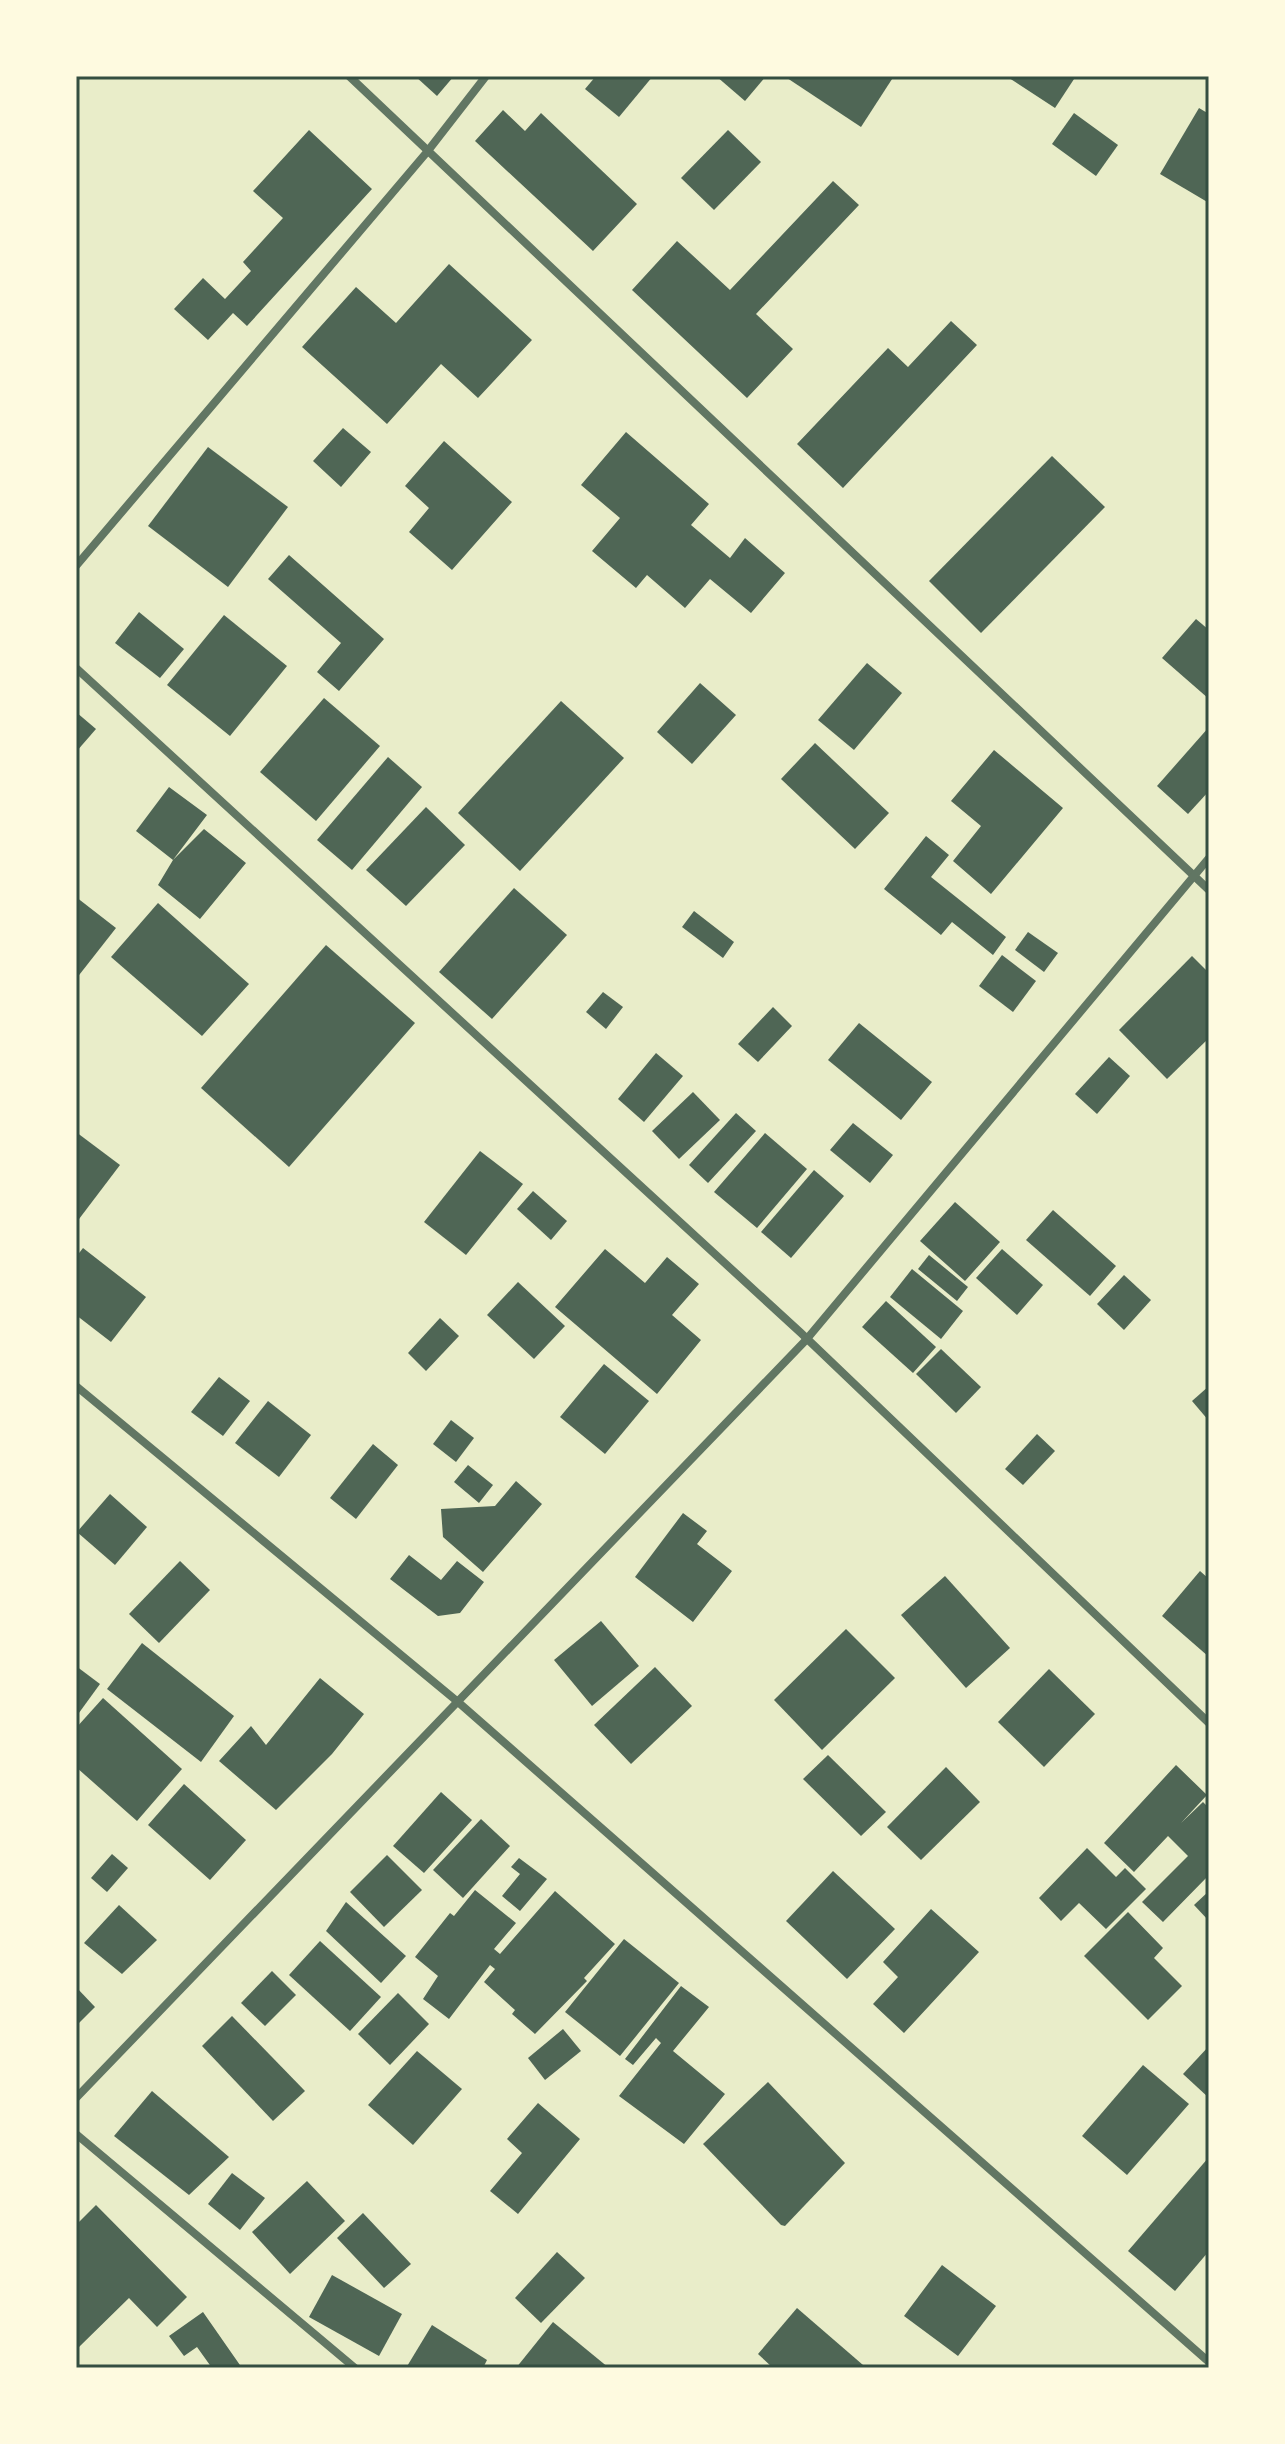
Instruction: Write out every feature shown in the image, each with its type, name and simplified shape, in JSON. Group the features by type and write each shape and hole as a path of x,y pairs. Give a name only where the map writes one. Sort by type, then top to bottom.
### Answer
{"street":[{"path":"349,76 1209,890"},
{"path":"76,566 427,152 486,76"},
{"path":"76,668 806,1340 1209,1723"},
{"path":"76,2098 806,1340 1209,858"},
{"path":"76,1386 458,1702 1209,2362"},
{"path":"76,2134 355,2368"}],"building":[{"path":"415,76 454,76 437,96"},
{"path":"596,76 653,76 619,117 585,89"},
{"path":"716,76 766,76 745,101"},
{"path":"784,76 894,76 861,127"},
{"path":"1006,76 1076,76 1055,108"},
{"path":"1199,108 1209,114 1209,203 1160,174"},
{"path":"503,110 525,131 541,113 637,204 593,251 475,141"},
{"path":"1074,113 1118,145 1096,176 1052,144"},
{"path":"309,130 372,189 247,326 233,313 208,340 174,309 203,278 225,299 251,271 243,262 283,218 253,191"},
{"path":"728,130 761,162 714,210 681,178"},
{"path":"833,181 859,205 756,314 793,349 747,398 632,290 677,241 730,290"},
{"path":"449,264 532,340 478,398 441,364 387,424 302,347 356,287 396,323"},
{"path":"951,321 977,345 843,488 797,444 888,348 908,367"},
{"path":"343,428 371,452 341,487 313,461"},
{"path":"626,432 709,504 691,525 730,558 745,538 785,573 751,613 710,579 685,608 647,575 636,588 592,551 620,518 581,485"},
{"path":"444,441 512,502 452,570 409,532 429,508 405,486"},
{"path":"208,447 288,507 228,587 148,526"},
{"path":"1052,456 1105,507 981,633 929,581"},
{"path":"289,555 384,639 339,691 317,672 341,643 268,579"},
{"path":"139,612 184,649 160,678 115,643"},
{"path":"224,615 287,666 230,736 167,685"},
{"path":"1196,619 1209,630 1209,699 1162,658"},
{"path":"867,663 902,693 854,750 818,720"},
{"path":"700,683 736,715 692,764 657,732"},
{"path":"324,698 380,746 316,821 260,772"},
{"path":"561,701 624,758 520,871 458,813"},
{"path":"76,712 96,729 76,752"},
{"path":"1209,727 1209,791 1188,814 1157,786"},
{"path":"815,743 889,813 855,849 781,779"},
{"path":"994,750 1063,808 991,894 953,861 981,826 951,801"},
{"path":"388,757 422,787 352,870 317,840"},
{"path":"169,787 207,815 173,860 136,831"},
{"path":"426,807 465,845 406,906 366,870"},
{"path":"204,829 246,863 200,919 158,885 173,860"},
{"path":"926,836 949,855 931,877 1006,937 993,955 952,922 941,935 884,889"},
{"path":"514,888 567,935 492,1019 439,972"},
{"path":"76,897 116,928 76,979"},
{"path":"158,903 249,984 202,1036 111,957"},
{"path":"694,911 734,942 723,958 682,927"},
{"path":"1028,932 1058,953 1044,972 1015,950"},
{"path":"326,945 415,1023 289,1167 201,1088"},
{"path":"1002,955 1036,981 1013,1012 979,986"},
{"path":"1192,956 1209,973 1209,1038 1167,1079 1119,1030"},
{"path":"603,992 623,1007 606,1029 586,1012"},
{"path":"773,1007 792,1026 758,1062 738,1044"},
{"path":"859,1023 932,1082 901,1120 828,1060"},
{"path":"656,1053 683,1076 644,1122 618,1099"},
{"path":"1109,1057 1130,1076 1097,1114 1075,1094"},
{"path":"693,1092 720,1120 679,1159 652,1131"},
{"path":"736,1113 756,1131 708,1183 689,1165"},
{"path":"853,1123 893,1155 870,1183 830,1150"},
{"path":"76,1132 120,1165 76,1223"},
{"path":"765,1133 807,1169 757,1228 714,1192"},
{"path":"480,1151 523,1184 466,1255 424,1222"},
{"path":"814,1170 844,1196 791,1258 761,1232"},
{"path":"533,1191 567,1221 551,1240 517,1209"},
{"path":"955,1202 1000,1242 965,1281 920,1241"},
{"path":"1053,1210 1116,1266 1090,1296 1026,1240"},
{"path":"83,1248 146,1297 111,1342 76,1315 76,1257"},
{"path":"605,1249 645,1283 667,1257 699,1284 672,1315 701,1340 657,1394 555,1307"},
{"path":"1002,1249 1043,1285 1017,1315 976,1278"},
{"path":"929,1255 968,1287 957,1301 918,1269"},
{"path":"912,1269 963,1311 941,1339 890,1297"},
{"path":"1124,1275 1151,1300 1124,1330 1097,1304"},
{"path":"518,1282 565,1326 534,1359 487,1315"},
{"path":"886,1301 936,1347 913,1373 862,1327"},
{"path":"440,1318 459,1336 426,1371 408,1353"},
{"path":"941,1349 981,1387 956,1413 916,1374"},
{"path":"604,1364 649,1401 605,1454 560,1417"},
{"path":"219,1377 250,1401 223,1436 191,1412"},
{"path":"1209,1386 1209,1421 1192,1401"},
{"path":"268,1401 311,1435 279,1477 235,1443"},
{"path":"451,1420 474,1438 456,1462 433,1444"},
{"path":"1037,1434 1055,1451 1023,1485 1005,1469"},
{"path":"373,1444 398,1465 356,1519 330,1498"},
{"path":"468,1465 493,1485 479,1503 454,1482"},
{"path":"516,1481 542,1504 483,1572 443,1537 441,1509 495,1506"},
{"path":"110,1494 147,1527 115,1565 77,1532"},
{"path":"683,1513 707,1531 697,1544 732,1571 693,1622 635,1577"},
{"path":"409,1555 441,1580 457,1561 484,1582 460,1613 438,1616 390,1579"},
{"path":"180,1561 210,1590 159,1643 129,1614"},
{"path":"1200,1571 1209,1579 1209,1657 1162,1616"},
{"path":"945,1576 1010,1648 966,1688 901,1615"},
{"path":"601,1621 639,1666 592,1706 554,1660"},
{"path":"846,1629 895,1678 822,1750 774,1700"},
{"path":"142,1643 234,1716 201,1762 107,1689"},
{"path":"76,1666 100,1684 76,1717"},
{"path":"655,1667 692,1706 631,1764 594,1725"},
{"path":"1049,1669 1095,1714 1044,1767 998,1722"},
{"path":"320,1678 364,1714 332,1754 276,1810 219,1761 251,1726 266,1745"},
{"path":"103,1698 182,1769 137,1821 76,1767 76,1728"},
{"path":"828,1755 886,1812 861,1836 803,1779"},
{"path":"1176,1765 1207,1795 1181,1823 1203,1802 1209,1808 1209,1875 1163,1922 1142,1902 1188,1856 1168,1836 1134,1872 1104,1843"},
{"path":"946,1767 980,1802 921,1860 887,1827"},
{"path":"184,1784 246,1840 210,1880 148,1825"},
{"path":"441,1792 472,1820 424,1873 393,1846"},
{"path":"481,1819 510,1846 463,1898 433,1870"},
{"path":"1087,1848 1116,1877 1125,1868 1146,1889 1106,1929 1079,1903 1061,1921 1039,1898"},
{"path":"112,1854 128,1868 107,1892 91,1878"},
{"path":"387,1855 422,1890 384,1927 350,1892"},
{"path":"519,1858 547,1879 520,1911 502,1896 520,1874 511,1867"},
{"path":"833,1871 895,1929 847,1979 786,1921"},
{"path":"475,1890 516,1923 494,1949 500,1954 555,1891 615,1944 584,1978 587,1981 535,2034 512,2014 515,2010 484,1982 495,1969 490,1965 449,2019 423,1999 438,1976 415,1957 450,1913 454,1916"},
{"path":"1209,1891 1209,1921 1194,1905"},
{"path":"346,1902 406,1956 381,1983 326,1931"},
{"path":"119,1905 157,1940 122,1974 84,1943"},
{"path":"931,1909 979,1952 904,2033 873,2004 898,1977 883,1962"},
{"path":"1128,1912 1163,1948 1154,1958 1182,1986 1148,2020 1084,1956"},
{"path":"624,1939 679,1983 620,2056 565,2012"},
{"path":"320,1941 381,1997 350,2031 289,1975"},
{"path":"272,1971 296,1995 265,2026 241,2003"},
{"path":"681,1986 709,2007 673,2051 725,2094 684,2144 619,2096 661,2043 656,2038 633,2065 625,2059"},
{"path":"76,1987 95,2007 76,2026"},
{"path":"398,1993 429,2024 390,2065 358,2034"},
{"path":"232,2016 305,2091 273,2121 202,2046"},
{"path":"563,2029 581,2051 545,2080 528,2058"},
{"path":"1209,2046 1209,2098 1183,2074"},
{"path":"417,2051 462,2089 413,2145 368,2105"},
{"path":"1143,2065 1189,2104 1127,2175 1082,2136"},
{"path":"768,2082 845,2163 785,2226 703,2144"},
{"path":"152,2091 229,2157 189,2195 114,2136"},
{"path":"538,2103 580,2139 518,2214 490,2191 522,2153 507,2139"},
{"path":"1209,2157 1209,2251 1175,2291 1128,2251"},
{"path":"232,2173 265,2198 240,2230 208,2204"},
{"path":"307,2181 345,2221 290,2274 252,2232"},
{"path":"96,2205 187,2297 157,2327 129,2298 79,2347 76,2344 76,2225"},
{"path":"363,2213 411,2264 384,2288 337,2238"},
{"path":"557,2252 585,2278 541,2323 515,2298"},
{"path":"942,2265 996,2306 958,2356 904,2316"},
{"path":"332,2275 402,2314 379,2356 309,2317"},
{"path":"797,2308 863,2365 860,2368 773,2368 758,2354"},
{"path":"203,2312 242,2368 212,2368 197,2347 184,2356 169,2336"},
{"path":"553,2322 609,2368 516,2368"},
{"path":"432,2325 487,2360 483,2368 406,2368"}]}
